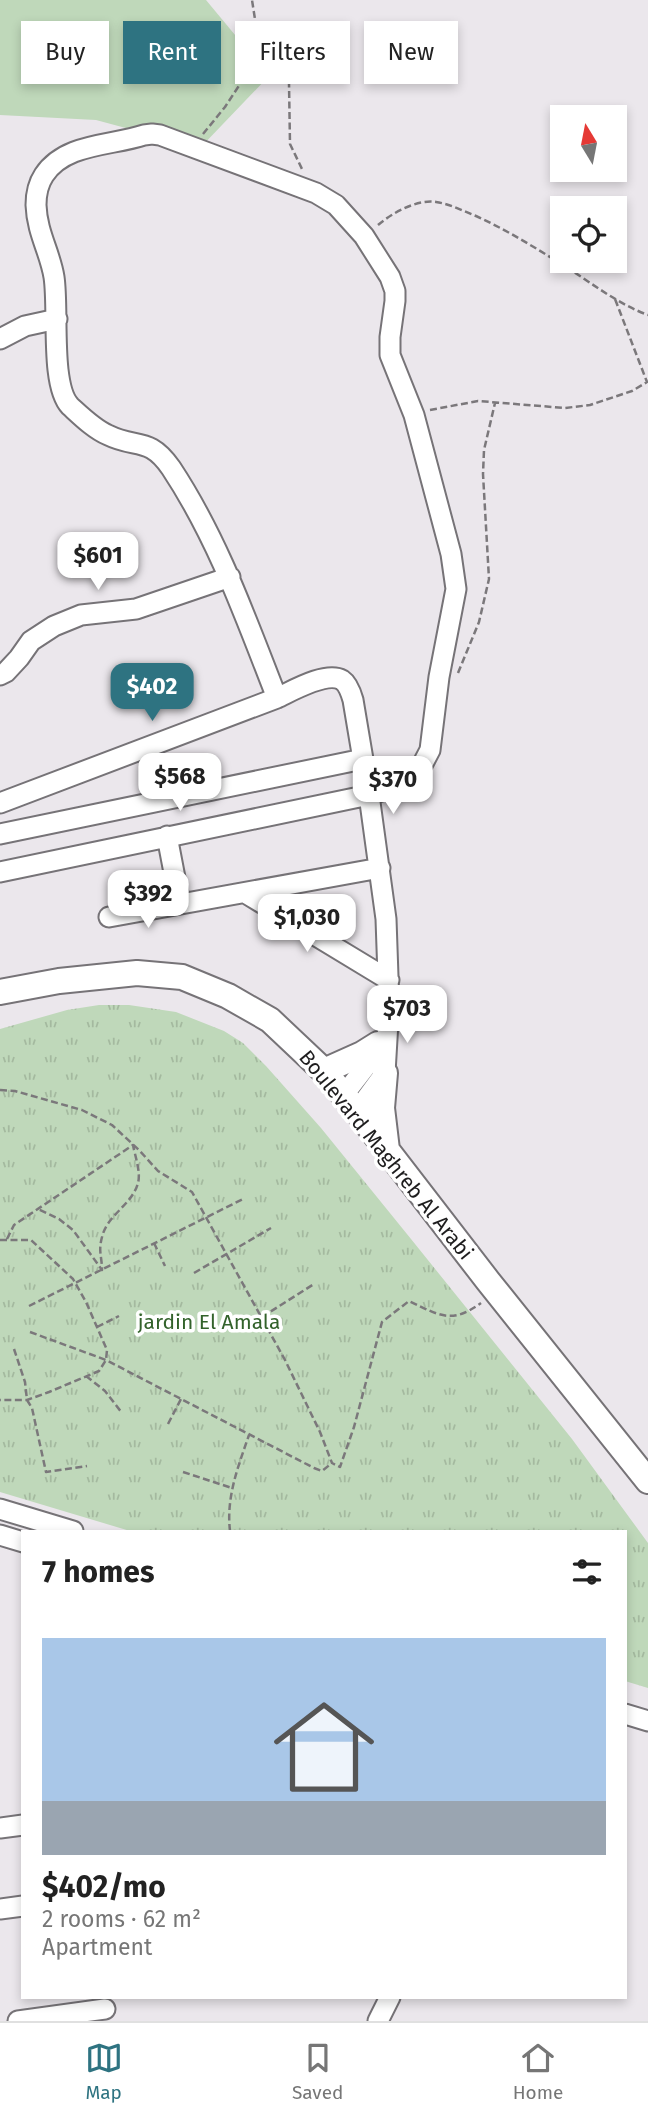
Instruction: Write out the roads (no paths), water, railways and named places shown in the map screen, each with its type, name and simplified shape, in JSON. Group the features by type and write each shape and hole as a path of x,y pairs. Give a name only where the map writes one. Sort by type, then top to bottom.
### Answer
{"main road":[{"name":"Boulevard Maghreb Al Arabi","path":"0,992 59,981 137,973 182,977 228,996 270,1020 324,1072 350,1103 648,1481"},
{"path":"324,1072 377,1044"},
{"path":"385,1073 382,1108 387,1151"}],"street":[{"path":"0,872 369,795 407,782 418,773 430,750 439,677 456,589 451,554 414,415 390,355 395,291 386,270 364,236 336,205 316,193 160,135 144,135 77,150 50,167 38,187 36,205 40,234 53,272 57,297 58,373 63,397 108,436 148,445 158,452 193,503 230,577 277,698"},
{"path":"0,339 25,326 57,319"},
{"path":"0,675 19,658 31,641 54,626 81,615 136,609 230,577"},
{"path":"0,803 319,680 329,677 342,680 349,688 353,700 369,795 386,919 389,980 385,1073 350,1103"},
{"path":"0,834 363,759"},
{"path":"167,836 180,904"},
{"path":"109,917 380,868"},
{"path":"247,894 389,980"},
{"path":"350,1103 389,1016"},
{"path":"0,1509 70,1530"},
{"path":"0,1535 21,1541"},
{"path":"627,1715 648,1721"},
{"path":"0,1828 21,1825"},
{"path":"0,1909 21,1906"},
{"path":"378,2021 389,1999"},
{"path":"18,2021 105,2009"}],"park label":[{"name":"jardin El Amala","path":"209,1322"}]}
